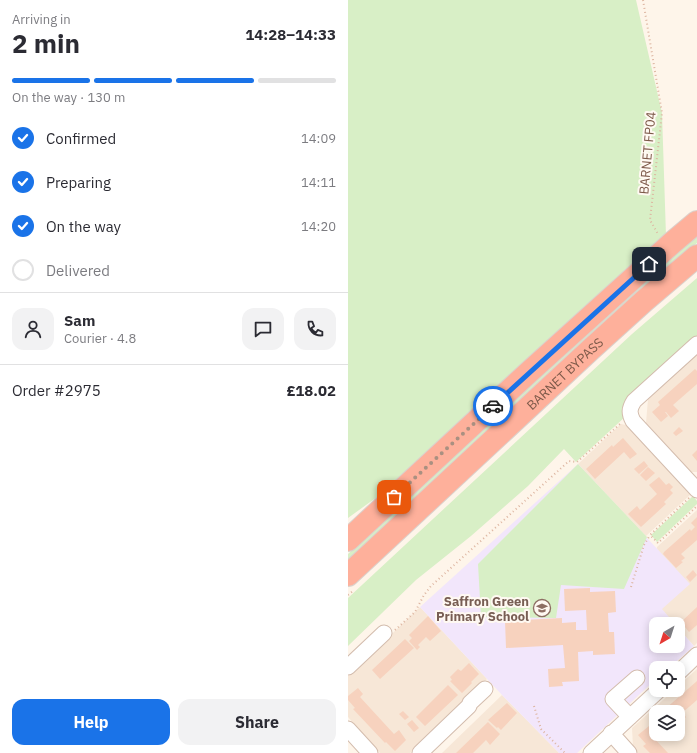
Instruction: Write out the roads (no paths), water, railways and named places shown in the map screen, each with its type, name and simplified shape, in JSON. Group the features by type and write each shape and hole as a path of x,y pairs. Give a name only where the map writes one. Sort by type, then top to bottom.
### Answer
{"highway":[{"name":"BARNET BYPASS","path":"348,540 539,363 697,222"},
{"name":"BARNET BYPASS","path":"348,575 590,350 697,256"}],"street":[{"path":"694,492 633,421 630,415 631,406 634,401 697,344"},
{"path":"348,667 384,632"},
{"path":"685,666 697,655"},
{"path":"630,716 613,699 636,678"},
{"path":"420,753 485,689"},
{"path":"591,753 651,697"},
{"path":"348,729 370,753"},
{"path":"611,734 629,753"}],"place":[{"name":"Saffron Green Primary School","path":"542,608"}]}
